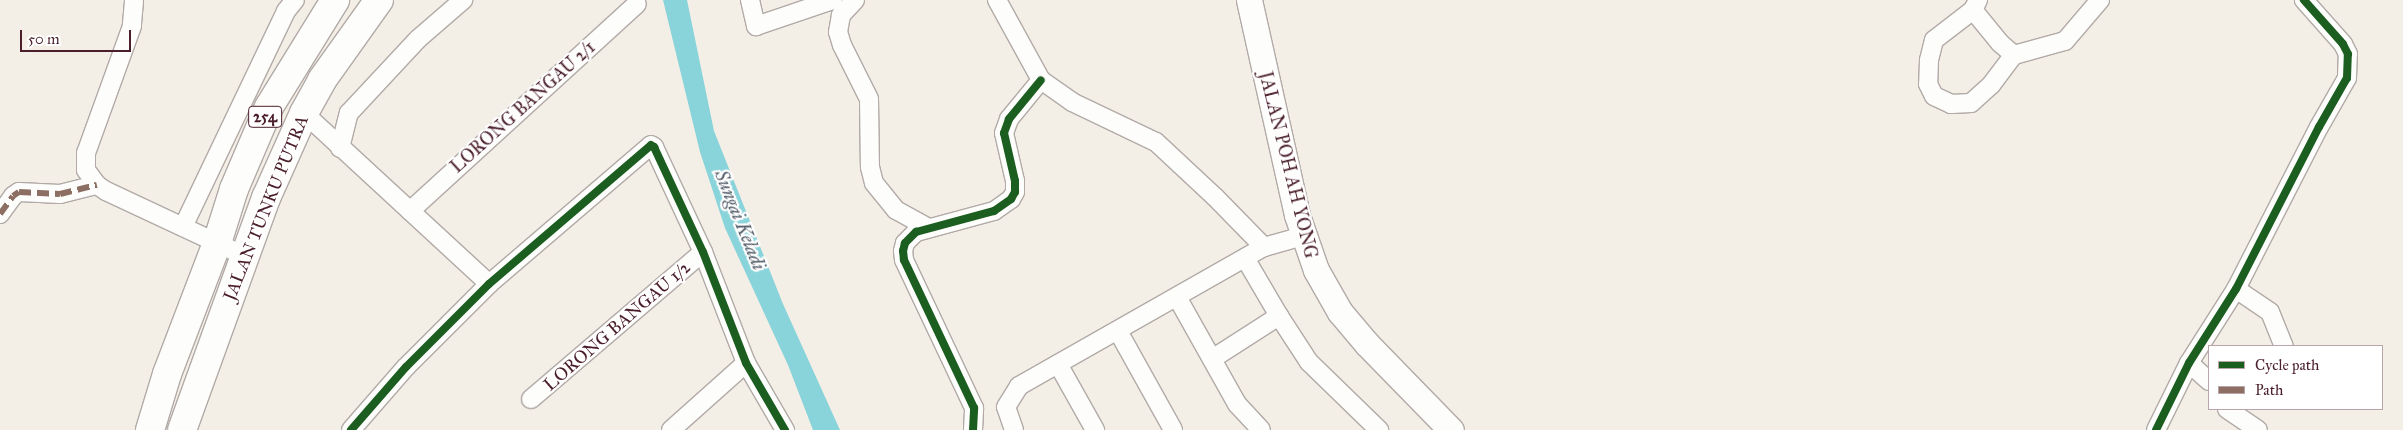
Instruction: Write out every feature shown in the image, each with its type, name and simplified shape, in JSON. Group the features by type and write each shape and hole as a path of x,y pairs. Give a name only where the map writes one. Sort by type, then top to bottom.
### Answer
{"main road":[{"name":"JALAN TUNKU PUTRA","path":"150,430 234,189 269,107 335,0"},
{"name":"JALAN TUNKU PUTRA","path":"182,430 266,198 304,113 322,80 379,0"},
{"name":"JALAN POH AH YONG","path":"1249,0 1303,236 1316,270 1340,312 1367,344 1451,430"}],"street":[{"path":"134,0 132,26 86,153 86,170 97,186 216,244 245,256"},
{"path":"183,227 286,11 295,0"},
{"path":"340,148 349,113 418,39 463,0"},
{"path":"750,0 756,26 834,0"},
{"path":"855,0 841,15 838,32 842,45 870,99 870,167 874,183 896,210 928,228"},
{"path":"997,0 1041,80 1072,102 1156,142 1215,196 1264,247"},
{"path":"2014,55 2000,43 1976,5 1934,40 1928,60 1928,84 1934,96 1952,104 1971,103 1991,85 2014,55 2065,41 2100,0"},
{"path":"2156,430 2189,363 2236,289 2319,127 2347,78 2348,54 2343,44 2304,0"},
{"name":"LORONG BANGAU 2/1","path":"410,211 637,4"},
{"path":"903,251 909,238 928,228 994,211 1011,199 1015,181 1004,133 1009,120 1041,80"},
{"path":"304,113 489,284"},
{"path":"351,430 406,367 489,284 651,146 658,155 703,252 746,363 785,430"},
{"path":"0,214 19,192 60,194 97,186"},
{"path":"896,210 904,260 974,408 973,430"},
{"path":"1014,430 1006,407 1020,386 1264,247 1303,236"},
{"name":"LORONG BANGAU 1/2","path":"530,400 703,252"},
{"path":"1245,258 1309,362 1379,430"},
{"path":"2236,289 2270,312 2284,345"},
{"path":"1177,297 1237,404 1261,430"},
{"path":"1212,358 1279,316"},
{"path":"1118,331 1173,430"},
{"path":"671,430 746,363"},
{"path":"2189,363 2208,380"},
{"path":"1058,364 1095,430"},
{"path":"2228,410 2258,430"}],"water":[{"name":"Sungai Keladi","path":"663,0 687,0 714,131 783,304 840,430 813,430 788,365 725,228 700,152"}],"marked path":[{"path":"0,214 13,196 19,192 60,194 97,185"}],"cycle path":[{"path":"2156,430 2189,363 2236,289 2319,127 2347,78 2348,54 2343,44 2304,0"},
{"path":"973,430 974,408 904,260 903,251 905,243 916,232 994,211 1011,199 1015,192 1015,181 1004,133 1009,119 1041,80"},
{"path":"351,430 406,367 489,284 651,145 654,147 703,252 746,363 785,430"}]}
